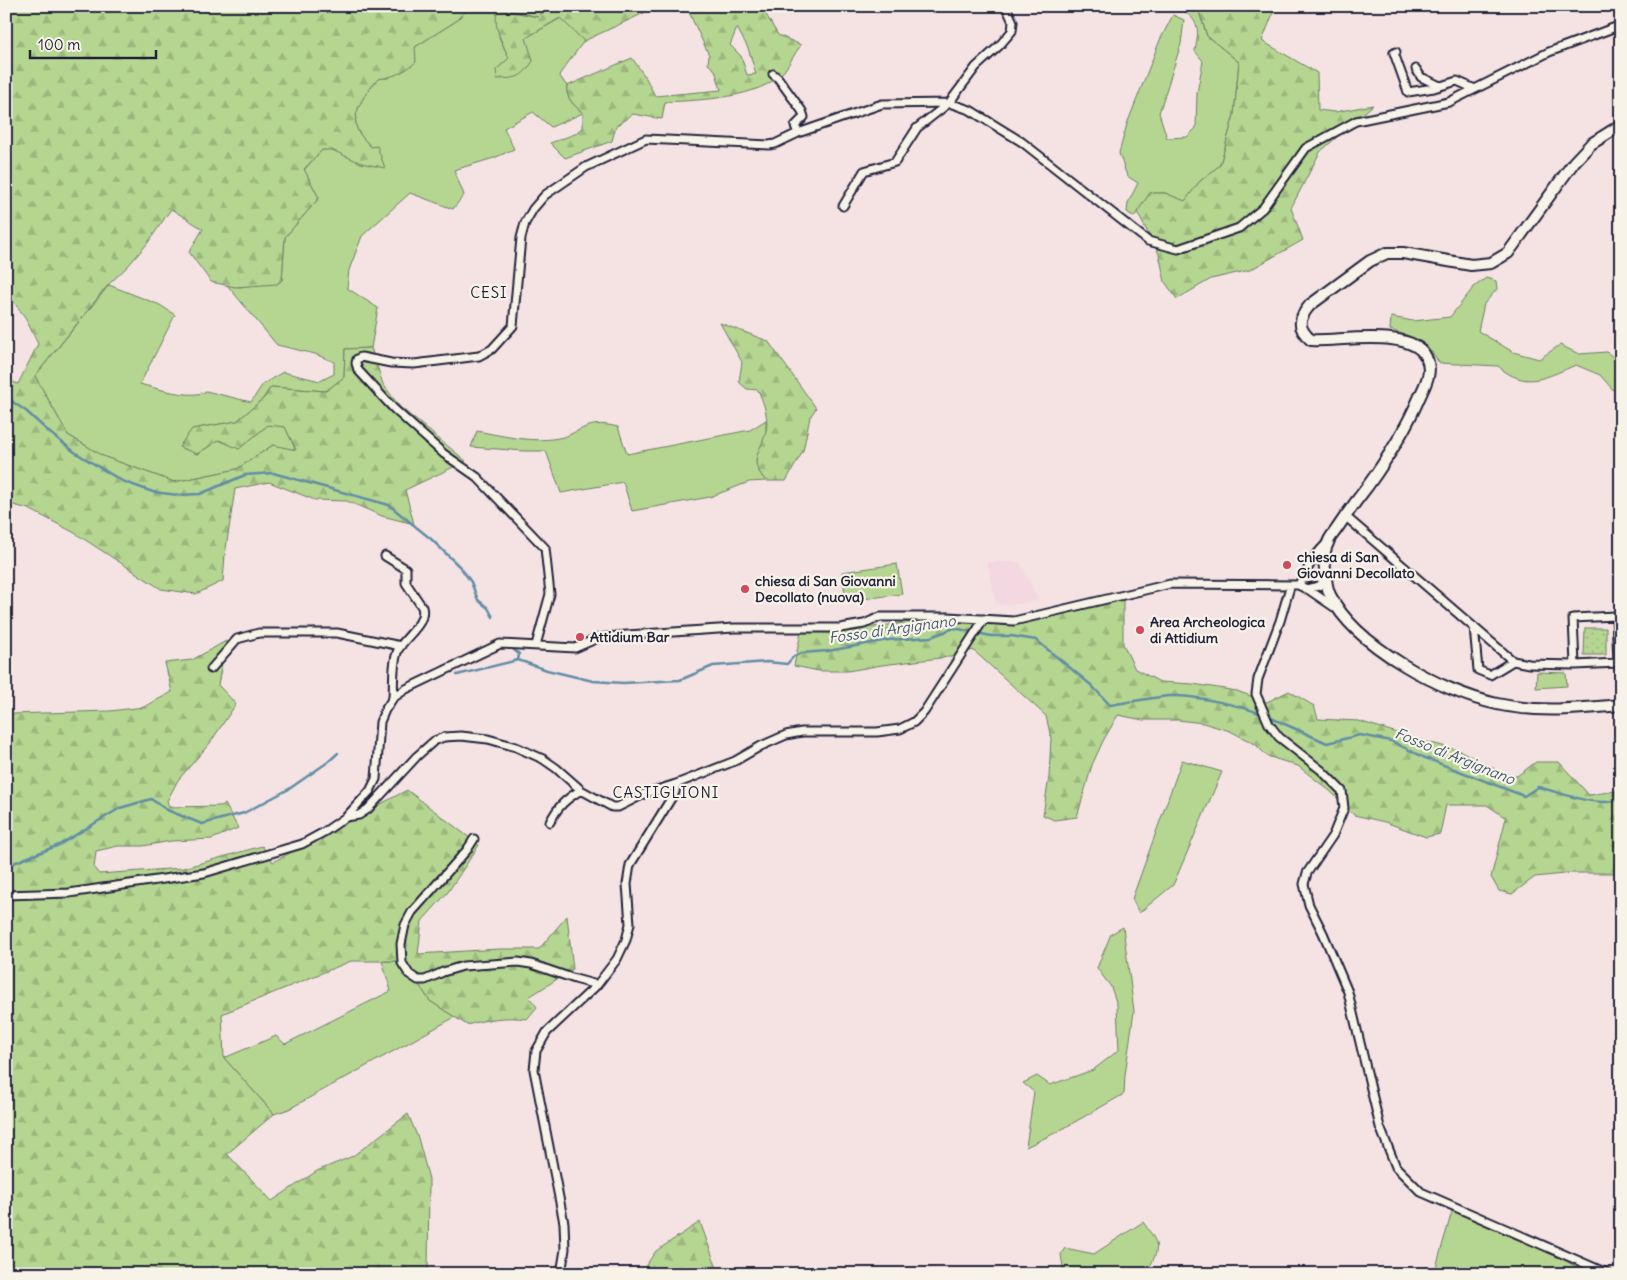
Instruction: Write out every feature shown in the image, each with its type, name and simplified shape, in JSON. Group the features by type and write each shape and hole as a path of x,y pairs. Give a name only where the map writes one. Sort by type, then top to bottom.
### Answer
{"main road":[{"path":"1621,125 1591,144 1574,162 1508,252 1491,263 1471,265 1403,253 1387,253 1370,261 1310,305 1302,314 1300,326 1304,334 1311,340 1365,337 1401,340 1417,347 1425,355 1430,368 1427,380 1406,428 1328,543 1324,561 1326,579 1329,593 1338,610 1363,635 1414,672 1463,693 1495,704 1532,710 1577,709 1621,705"}],"street":[{"path":"843,206 864,172 895,162 917,128 949,102 976,67 1012,31 1013,22 1008,11"},
{"path":"536,646 550,594 545,548 477,477 448,458 394,409 358,370 356,363 357,359 361,357 390,363 414,364 479,356 492,350 513,326 521,238 525,223 533,209 545,195 586,167 646,139 769,145 882,104 949,102 970,110 1022,142 1148,241 1178,249 1239,228 1262,208 1306,148 1356,121 1448,102 1549,52 1621,25"},
{"path":"1396,52 1394,54 1408,92 1457,81 1475,88"},
{"path":"1416,69 1421,77 1440,86"},
{"path":"772,74 778,78 802,111 804,117 795,126 798,133"},
{"path":"1345,516 1513,661 1529,664 1575,665 1618,663 1616,616 1573,618 1575,665"},
{"path":"1298,586 1304,579 1318,552 1328,543"},
{"path":"385,556 406,569 406,583 422,607 423,612 421,621 401,646 395,659 393,698"},
{"path":"1304,579 1318,577 1326,579"},
{"path":"1306,589 1319,586 1326,579"},
{"path":"6,895 69,893 204,873 302,844 346,817 370,792 376,779 380,722 393,698 500,644 575,648 598,638 734,628 840,628 864,624 880,617 983,621 1014,620 1170,584 1298,586 1306,589 1338,610"},
{"path":"1290,586 1280,621 1258,679 1256,694 1269,724 1279,737 1321,770 1342,791 1344,808 1333,835 1307,873 1304,884 1309,905 1348,992 1380,1127 1396,1167 1421,1192 1609,1274"},
{"path":"346,817 359,815 368,809 417,756 434,742 444,737 461,736 516,747 543,759 581,790 612,807 618,807 644,794 676,784 735,761 761,746 786,735 802,732 877,732 900,729 914,722 924,712 983,621"},
{"path":"1474,627 1478,670 1490,675 1513,661"},
{"path":"211,669 237,640 259,633 337,633 401,646"},
{"path":"560,1274 565,1249 564,1223 534,1070 536,1051 548,1032 597,985 617,959 626,940 630,924 627,884 630,865 675,792 676,784"},
{"path":"550,822 555,812 565,800 581,790"},
{"path":"474,839 467,850 412,912 405,925 400,944 402,963 409,974 418,980 425,980 463,966 518,962 531,964 575,980 597,985"}],"shaded area":[{"path":"987,562 1020,562 1039,600 1022,604 996,605"}],"green space":[{"path":"6,6 467,6 467,10 456,21 415,47 416,62 398,74 378,79 360,103 356,117 358,131 371,147 377,146 385,168 361,163 332,150 322,150 304,169 319,198 285,237 282,280 277,284 235,287 211,282 189,252 203,229 171,209 147,244 108,285 35,376 68,435 105,457 174,482 237,469 273,445 296,450 285,427 268,425 239,449 219,440 197,454 179,447 192,429 237,421 264,398 271,387 326,391 344,377 345,349 371,348 383,384 400,407 466,461 405,490 414,524 382,516 347,501 315,500 269,482 235,489 223,581 196,594 161,589 73,532 29,509 6,503 6,379 18,384 38,344 25,317 6,292"},
{"path":"467,6 549,6 538,17 510,10 499,37 509,58 496,70 533,61 525,38 561,18 584,41 559,75 567,86 569,98 583,113 551,127 533,112 504,128 514,149 494,158 454,170 464,195 453,209 410,193 362,236 349,270 347,288 378,308 371,348 345,349 344,377 326,391 271,387 262,400 237,421 193,429 197,454 219,440 239,448 268,425 285,426 296,451 273,445 237,469 174,482 105,457 68,435 35,376 109,285 160,305 175,315 140,384 183,394 206,391 251,402 263,384 283,372 320,381 334,374 334,362 315,354 277,345 227,285 240,287 282,280 285,237 319,198 304,170 322,150 333,149 361,163 371,147 359,133 356,124 357,110 364,96 378,78 388,78 415,47 456,21 467,10"},
{"path":"549,6 641,6 644,13 584,41 560,18 526,38 533,61 522,74 514,78 497,79 496,70 509,58 497,28 496,15 498,9 538,17"},
{"path":"686,6 766,6 764,11 778,35 801,45 784,71 774,80 745,93 712,99 665,102 662,119 633,114 616,126 612,141 565,158 550,143 575,134 583,128 583,113 569,98 567,86 632,58 646,78 655,96 721,90 715,70 708,64 709,55","holes":["737,28 748,48 756,74 747,75 741,56 730,45"]},
{"path":"1177,6 1200,6 1199,12 1207,36 1239,62 1234,115 1220,165 1199,182 1185,202 1165,193 1150,193 1134,217 1127,212 1128,203 1138,183 1127,176 1119,153 1127,124 1160,40 1173,15 1184,20 1181,44 1159,113 1167,138 1187,137 1196,128 1197,93 1203,61 1195,51 1197,30 1194,20"},
{"path":"1200,6 1276,6 1262,41 1317,73 1318,110 1335,112 1373,105 1320,152 1291,208 1303,240 1250,270 1211,279 1177,299 1165,282 1159,254 1137,212 1150,193 1165,193 1185,201 1199,182 1220,165 1234,115 1239,62 1207,36 1199,11"},
{"path":"1486,278 1496,281 1497,289 1484,304 1478,331 1513,352 1539,359 1560,345 1579,354 1607,352 1621,364 1621,399 1600,375 1576,365 1546,377 1527,380 1508,374 1498,366 1439,363 1429,349 1419,340 1390,330 1391,317 1413,321 1450,317 1474,287"},
{"path":"720,323 768,341 816,408 810,417 803,451 786,481 766,481 757,468 756,458 765,435 767,423 764,406 758,390 747,389 739,382 742,362"},
{"path":"766,420 766,433 756,461 760,473 766,481 749,482 710,497 632,511 623,482 561,493 546,451 471,447 477,431 542,440 565,437 588,426 602,424 618,427 627,454 750,430"},
{"path":"897,564 902,594 846,601 842,572"},
{"path":"1123,591 1123,644 1135,669 1160,682 1193,684 1237,691 1267,702 1289,691 1314,706 1318,719 1359,721 1461,751 1504,774 1517,776 1536,762 1559,762 1589,795 1616,791 1621,780 1621,873 1573,873 1535,877 1512,894 1499,891 1491,877 1506,818 1487,805 1446,805 1440,834 1426,837 1385,822 1354,815 1330,791 1298,766 1267,756 1255,744 1230,731 1203,723 1178,720 1143,720 1118,715 1092,765 1077,817 1054,820 1043,815 1049,777 1051,738 1046,716 973,650 957,656 848,671 819,671 794,666 801,632 836,632 918,621 1015,617 1104,599"},
{"path":"1585,628 1606,628 1606,655 1584,655"},
{"path":"226,641 218,685 236,704 210,743 178,780 167,801 169,807 221,806 225,804 238,828 212,839 171,841 143,846 118,846 96,851 94,868 99,874 183,868 262,846 273,862 407,790 479,845 448,892 422,921 418,954 499,949 539,949 567,916 573,969 529,997 537,1007 527,1019 497,1019 467,1025 430,1001 403,961 351,961 222,1014 224,1058 274,1114 227,1154 272,1201 317,1171 353,1156 408,1114 418,1138 429,1179 428,1274 6,1274 6,858 9,853 6,842 6,690 11,714 110,711 144,707 172,692 165,663 192,660"},
{"path":"1537,672 1566,673 1567,686 1536,688"},
{"path":"1182,760 1222,772 1173,885 1139,913 1132,899"},
{"path":"1123,927 1134,1011 1124,1094 1057,1132 1026,1147 1034,1092 1023,1083 1037,1076 1050,1085 1093,1070 1119,1050 1117,1005 1111,987 1097,968 1111,934"},
{"path":"382,961 403,961 430,1001 455,1017 289,1109 274,1114 224,1058 276,1036 285,1044 391,991"},
{"path":"1453,1208 1534,1243 1589,1274 1434,1274"},
{"path":"700,1222 719,1274 640,1274 656,1251"},
{"path":"1143,1222 1152,1234 1157,1249 1149,1268 1158,1274 1064,1274 1061,1254 1065,1248 1094,1254"}],"waterway":[{"path":"6,393 14,403 76,453 122,481 153,492 178,495 200,494 245,475 273,473 389,505 431,539 461,568 471,582 478,600 488,608 493,617"},
{"name":"Fosso di Argignano","path":"457,675 518,660 547,670 593,681 623,683 680,680 713,666 767,662 787,664 794,656 802,653 828,651 888,640 931,637 954,628 991,636 1011,636 1036,640 1091,685 1110,705 1179,696 1217,701 1264,715"},
{"path":"514,650 519,654 518,660"},
{"name":"Fosso di Argignano","path":"1269,717 1327,743 1360,735 1391,741 1423,757 1524,796 1538,787 1592,801 1613,801 1621,798"},
{"name":"Fosso di Argignano","path":"6,866 59,845 120,808 151,799 167,810 202,824 244,813 289,789 338,753"}],"place":[{"name":"chiesa di San Giovanni Decollato","path":"1287,565"},
{"name":"chiesa di San Giovanni Decollato (nuova)","path":"745,589"},
{"name":"Area Archeologica di Attidium","path":"1140,630"},
{"name":"Attidium Bar","path":"580,637"}],"district":[{"name":"CESI","path":"489,292"},
{"name":"CASTIGLIONI","path":"666,792"}]}
